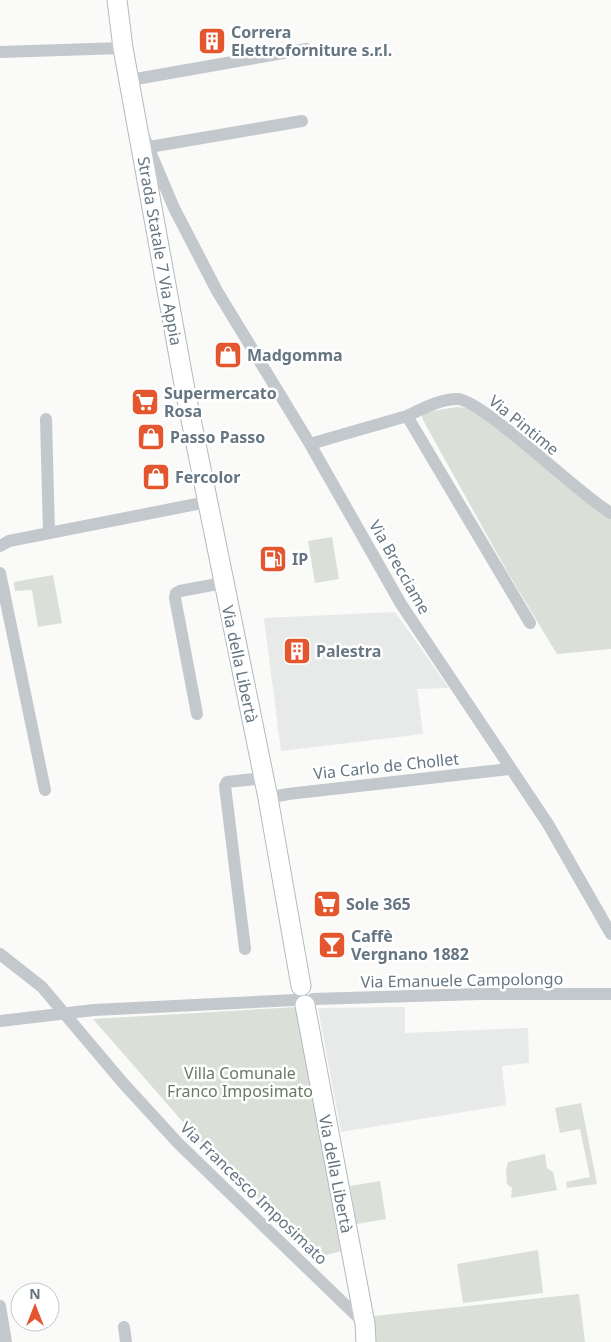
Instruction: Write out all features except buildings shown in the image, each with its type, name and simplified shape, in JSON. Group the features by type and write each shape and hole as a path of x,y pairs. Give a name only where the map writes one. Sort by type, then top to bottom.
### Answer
{"main road":[{"name":"Strada Statale 7 Via Appia","path":"117,0 153,213 207,502"},
{"name":"Via della Libertà","path":"207,502 268,798 365,1333"}],"street":[{"path":"0,52 124,48"},
{"path":"130,80 306,49"},
{"path":"149,147 302,121"},
{"name":"Via Brecciame","path":"138,125 174,208 217,291 310,444 401,604 459,689 509,769 548,824 611,934"},
{"path":"153,213 163,202 170,204 174,208"},
{"name":"Via Pintime","path":"310,444 407,416 427,406 458,399 471,403 495,419 553,469 611,512"},
{"path":"407,416 530,623"},
{"path":"46,419 48,533"},
{"path":"0,546 8,541 207,502"},
{"path":"0,573 45,790"},
{"path":"197,714 175,598 176,593 180,591 223,582"},
{"name":"Via Carlo de Chollet","path":"268,798 290,793 509,769"},
{"path":"245,948 225,786 227,782 234,780 264,778"},
{"name":"Via Francesco Imposimato","path":"0,954 42,987 124,1083 178,1142 365,1333"},
{"name":"Via Emanuele Campolongo","path":"0,1021 66,1013 303,998 479,994 611,994"},
{"path":"0,1306 6,1342"},
{"path":"124,1327 126,1342"}],"shaded area":[{"path":"395,612 449,688 417,689 423,734 281,751 264,618"},
{"path":"405,1007 405,1033 528,1028 529,1063 502,1066 506,1105 341,1132 318,1008"}],"green space":[{"path":"457,407 476,409 611,516 611,649 557,654 508,573 423,420 421,413"},
{"path":"332,537 339,579 315,583 308,541"},
{"path":"53,575 62,623 38,627 32,590 15,591 14,582"},
{"name":"Villa Comunale Franco Imposimato","path":"297,1007 342,1251 318,1257 196,1137 93,1019"},
{"path":"581,1103 597,1184 567,1188 566,1182 590,1177 580,1129 560,1133 555,1108"},
{"path":"545,1154 547,1168 553,1172 557,1190 511,1198 512,1188 507,1184 506,1170 508,1162"},
{"path":"380,1181 386,1219 356,1224 350,1186"},
{"path":"538,1250 543,1293 463,1303 457,1264"},
{"path":"579,1294 585,1342 376,1342 374,1316"}],"place":[{"name":"Correra Elettroforniture s.r.l.","path":"212,41"},
{"name":"Madgomma","path":"228,355"},
{"name":"Supermercato Rosa","path":"145,402"},
{"name":"Passo Passo","path":"151,437"},
{"name":"Fercolor","path":"156,477"},
{"name":"IP","path":"273,559"},
{"name":"Palestra","path":"297,651"},
{"name":"Sole 365","path":"327,904"},
{"name":"Caffè Vergnano 1882","path":"332,945"}]}
